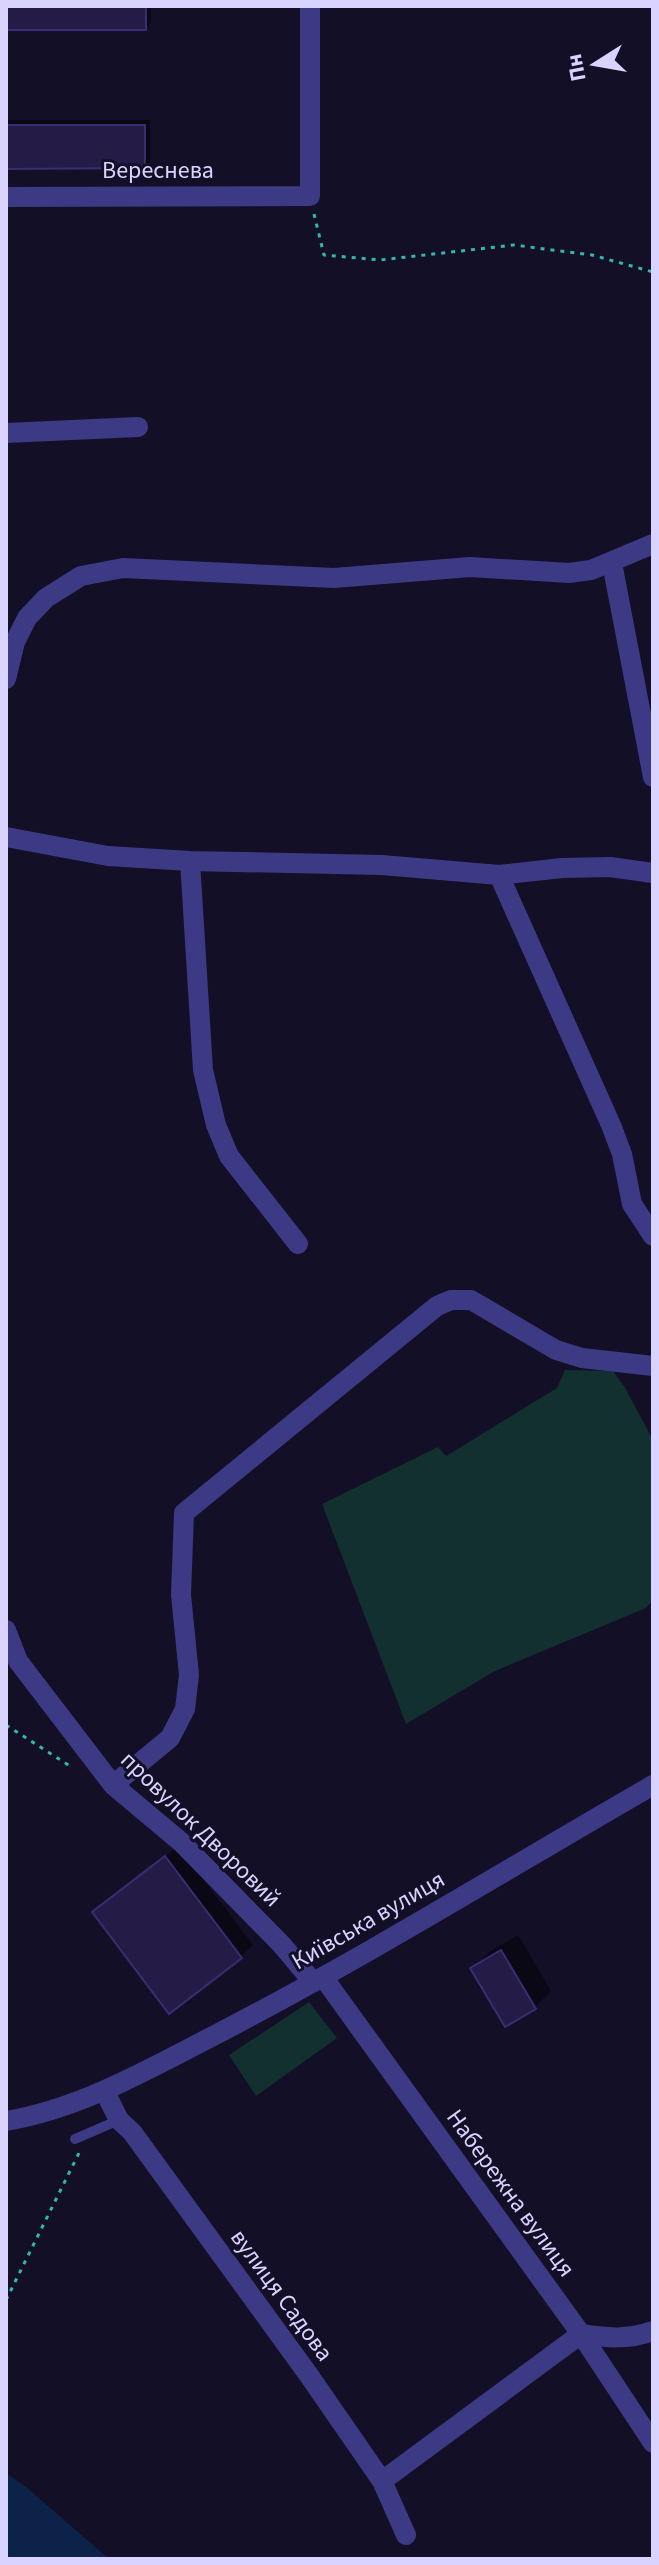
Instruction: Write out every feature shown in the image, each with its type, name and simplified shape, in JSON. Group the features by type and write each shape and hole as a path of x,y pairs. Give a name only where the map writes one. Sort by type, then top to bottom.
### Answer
{"street":[{"path":"310,6 310,196"},
{"name":"Вереснева","path":"6,197 310,196"},
{"path":"6,433 138,427"},
{"path":"6,679 15,642 27,618 46,598 81,576 123,568 334,578 470,567 569,573 612,563 653,544"},
{"path":"612,563 653,777"},
{"path":"6,837 108,856 190,861 382,865 499,875 562,868 610,867 653,873"},
{"path":"190,861 203,1070 216,1125 229,1156 298,1244"},
{"path":"499,875 611,1125 622,1154 632,1204 653,1236"},
{"path":"111,1782 170,1738 185,1709 189,1675 181,1595 184,1513 437,1306 451,1300 471,1300 556,1350 582,1358 653,1366"},
{"name":"провулок Дворовий","path":"6,1630 18,1661 111,1782 181,1842 318,1980"},
{"name":"Київська вулиця","path":"6,2121 61,2108 105,2092 318,1980 653,1785"},
{"name":"Набережна вулиця","path":"318,1980 581,2334 653,2443"},
{"name":"вулиця Садова","path":"105,2092 119,2120 132,2132 382,2481 406,2535"},
{"path":"382,2481 581,2334 611,2339 653,2331"}],"lane":[{"path":"81,2137 119,2120"}],"path":[{"path":"310,196 324,255 380,260 514,245 592,255 653,272"},
{"path":"6,1725 95,1782 111,1782"},
{"path":"6,2300 78,2157 81,2137"}],"green space":[{"path":"565,1370 613,1371 653,1440 653,1600 646,1608 495,1671 406,1724 322,1504 438,1447 446,1456 557,1388"},
{"path":"309,2002 337,2038 256,2096 229,2055"}],"water":[{"path":"6,2473 26,2487 109,2559 6,2559"}],"building":[{"path":"6,6 146,6 146,30 6,30"},
{"path":"6,125 145,125 145,168 6,169"},
{"path":"165,1856 242,1958 169,2014 92,1912"},
{"path":"501,1950 536,2009 505,2027 470,1968"}]}
